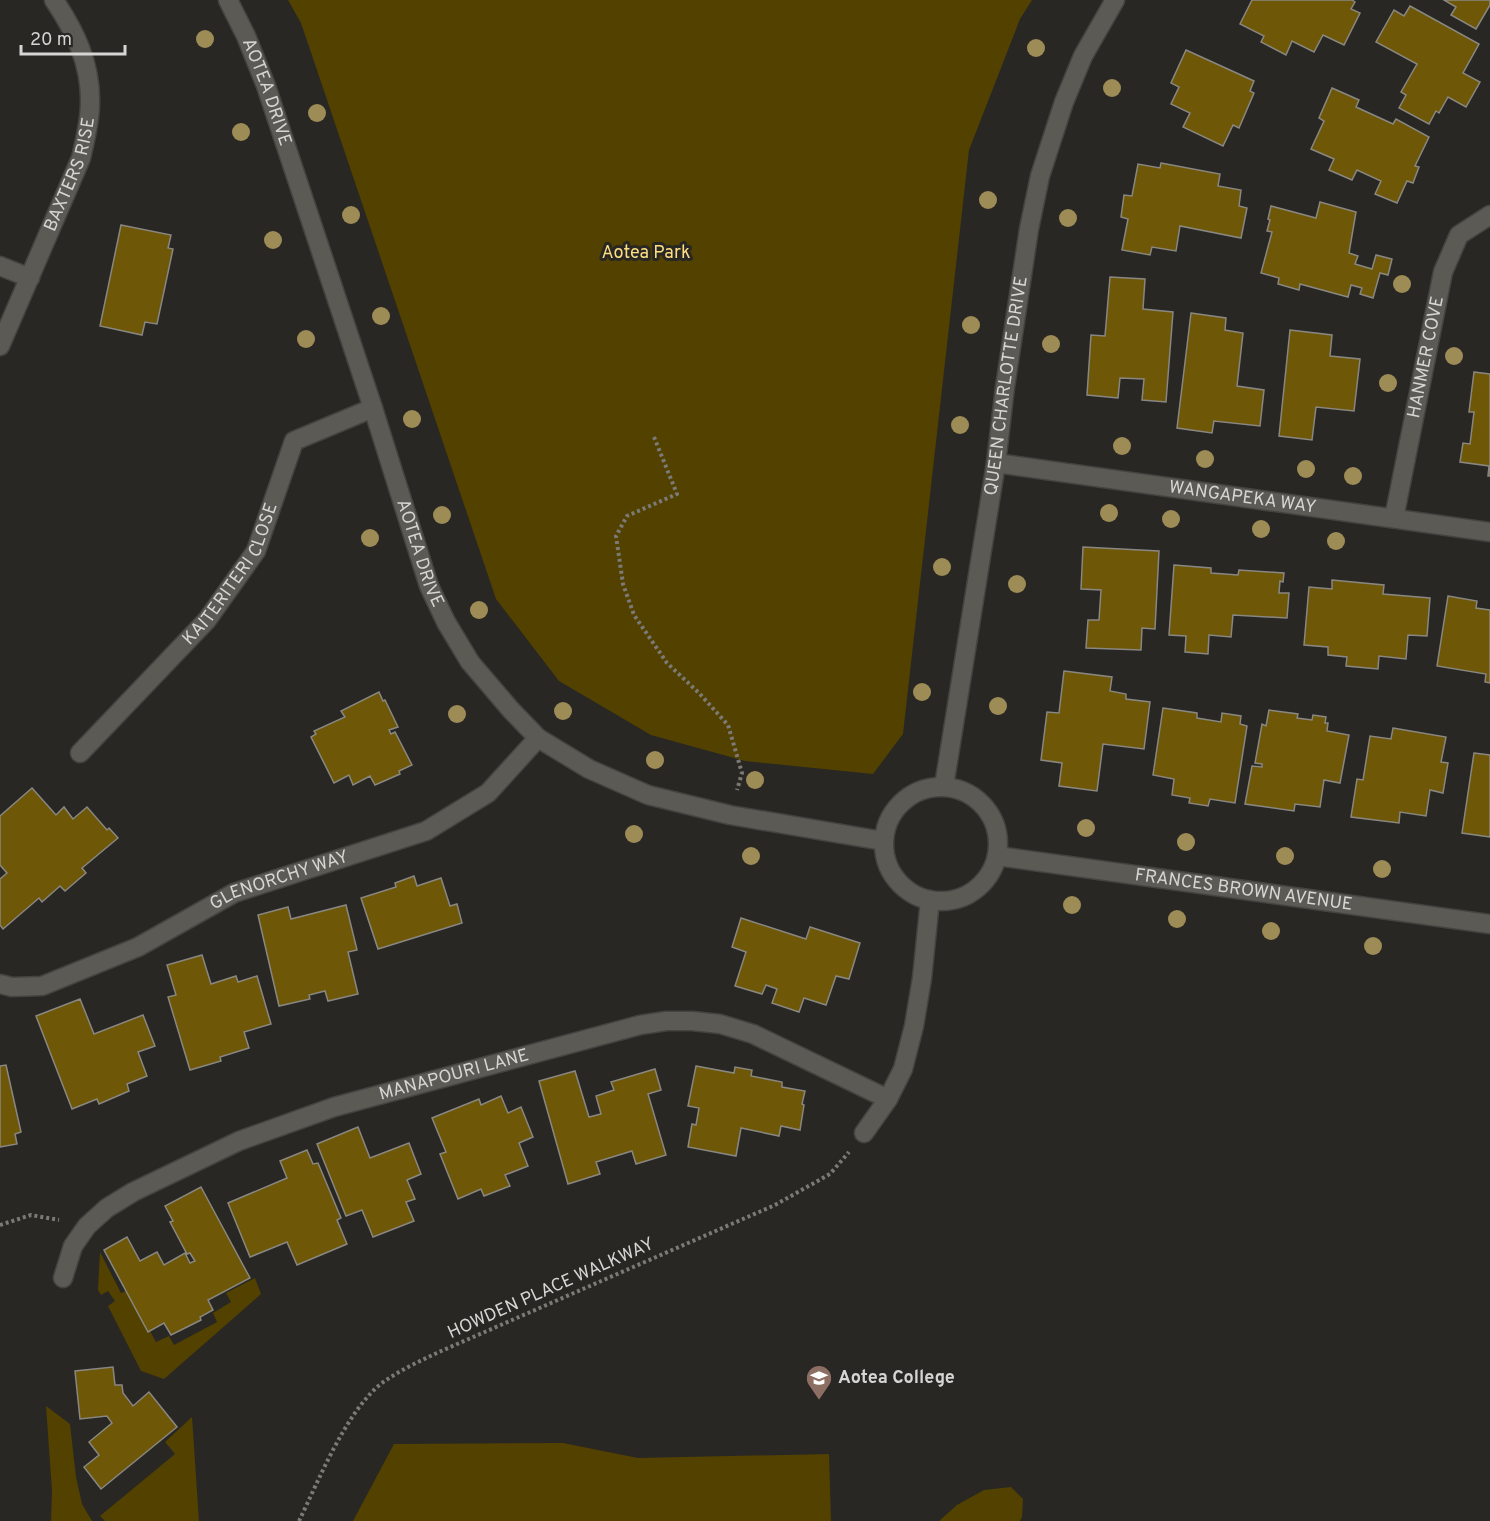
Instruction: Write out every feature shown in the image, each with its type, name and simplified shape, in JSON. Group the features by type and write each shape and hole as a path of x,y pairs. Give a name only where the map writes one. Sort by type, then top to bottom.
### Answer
{"street":[{"name":"BAXTERS RISE","path":"0,346 81,158 88,130 90,103 87,72 80,45 54,0"},
{"name":"AOTEA DRIVE","path":"228,0 246,36 266,86 373,408 429,586 446,622 470,662 538,738 589,768 648,795 730,814 883,841"},
{"name":"QUEEN CHARLOTTE DRIVE","path":"944,786 996,463 1029,229 1040,176 1064,102 1083,56 1115,0"},
{"name":"HANMER COVE","path":"1394,518 1443,272 1459,235 1490,214"},
{"path":"0,266 30,278"},
{"name":"KAITERITERI CLOSE","path":"80,753 207,620 256,551 294,441 373,408"},
{"name":"WANGAPEKA WAY","path":"996,463 1490,532"},
{"name":"GLENORCHY WAY","path":"0,984 12,987 42,986 138,947 234,893 426,831 488,793 538,738"},
{"path":"944,786 961,790 975,797 987,809 995,823 999,840 997,856 984,882 973,892 945,901 930,900 914,895 901,885 891,873 885,858 883,841 887,824 896,808 909,795 926,788 944,786"},
{"name":"FRANCES BROWN AVENUE","path":"997,856 1490,924"},
{"path":"864,1133 888,1100 903,1069 914,1026 922,978 930,900"},
{"name":"MANAPOURI LANE","path":"63,1278 73,1246 87,1226 107,1208 133,1192 250,1137 334,1107 640,1025 666,1021 720,1024 753,1034 888,1100"}],"path":[{"path":"654,437 677,494 627,516 616,536 623,584 634,615 667,663 728,725 742,773 730,814"},
{"name":"HOWDEN PLACE WALKWAY","path":"299,1521 346,1427 363,1402 381,1384 404,1369 439,1352 776,1205 830,1174 864,1133"},
{"path":"0,1225 31,1215 87,1226"}],"green space":[{"name":"Aotea Park","path":"288,0 1032,0 1020,19 969,150 903,734 873,774 745,761 651,735 559,681 496,599 301,23"},
{"path":"100,1252 121,1293 126,1291 147,1331 150,1331 156,1342 169,1336 174,1345 217,1322 213,1313 231,1302 226,1293 255,1278 261,1294 164,1379 141,1371 108,1306 115,1301 108,1291 101,1295 98,1290"},
{"path":"46,1406 70,1424 76,1477 82,1504 92,1521 51,1521 52,1491"},
{"path":"192,1417 199,1521 105,1521 100,1516 175,1454 165,1442"},
{"path":"563,1443 638,1458 829,1454 831,1521 353,1521 394,1444"},
{"path":"1011,1487 1023,1499 1020,1521 939,1521 957,1505 984,1490"}],"building":[{"path":"1252,0 1352,0 1355,2 1351,9 1360,13 1344,45 1323,35 1314,52 1292,41 1286,55 1261,42 1264,36 1240,24"},
{"path":"1444,0 1490,0 1490,5 1476,29 1451,15 1456,7"},
{"path":"1410,6 1479,44 1463,73 1480,82 1466,107 1448,97 1439,113 1436,111 1429,124 1399,108 1406,95 1401,92 1417,64 1376,42 1394,10 1404,16"},
{"path":"1186,50 1254,81 1250,91 1254,93 1239,128 1233,125 1223,146 1183,127 1190,113 1171,104 1179,87 1171,83"},
{"path":"1332,88 1359,100 1356,107 1393,124 1396,119 1429,137 1415,166 1419,167 1413,183 1407,181 1397,203 1375,194 1381,181 1357,170 1352,180 1329,170 1334,159 1311,149 1324,121 1319,118"},
{"path":"1161,163 1220,174 1218,186 1241,190 1239,206 1247,208 1241,238 1180,226 1176,251 1152,247 1150,255 1122,250 1128,219 1121,217 1124,195 1132,196 1138,164 1160,168"},
{"path":"1320,202 1356,212 1349,253 1358,256 1355,264 1372,269 1376,255 1392,259 1388,275 1380,273 1373,298 1360,294 1362,288 1351,285 1348,297 1300,284 1299,290 1278,284 1279,278 1261,273 1272,232 1267,231 1271,206 1316,218"},
{"path":"121,225 171,235 168,248 173,249 157,324 145,322 142,335 100,326"},
{"path":"1110,277 1145,279 1143,309 1173,312 1166,402 1142,400 1144,379 1120,378 1118,398 1087,395 1091,335 1105,336"},
{"path":"1191,313 1226,318 1225,330 1243,333 1237,386 1264,390 1260,426 1214,421 1212,433 1177,428"},
{"path":"1290,330 1332,335 1330,356 1360,359 1354,411 1316,407 1312,440 1279,436"},
{"path":"1474,372 1490,374 1490,476 1488,476 1489,466 1460,462 1463,443 1470,444 1474,412 1469,412"},
{"path":"1083,547 1159,551 1155,629 1142,628 1141,650 1086,648 1088,620 1099,620 1101,590 1081,589"},
{"path":"1174,565 1211,568 1211,573 1238,575 1239,570 1284,573 1283,582 1280,581 1279,593 1289,593 1287,618 1233,615 1231,637 1209,635 1208,654 1185,652 1186,636 1169,635"},
{"path":"1332,580 1384,585 1383,594 1430,598 1427,636 1408,635 1406,659 1379,656 1378,669 1346,666 1347,657 1328,655 1328,647 1304,645 1309,587 1332,589"},
{"path":"1448,596 1477,601 1476,608 1490,610 1490,683 1485,682 1486,674 1437,666"},
{"path":"1064,671 1112,677 1110,691 1126,694 1126,699 1150,702 1144,749 1103,744 1097,791 1059,786 1062,763 1041,760 1047,712 1059,713"},
{"path":"379,692 398,727 389,730 391,734 395,732 412,765 399,771 400,774 375,785 370,776 353,785 349,775 334,783 311,737 316,734 314,731 345,717 341,711"},
{"path":"1163,708 1197,713 1197,718 1221,722 1222,713 1241,716 1240,724 1247,726 1235,803 1210,799 1208,806 1189,803 1190,798 1172,795 1174,779 1153,775"},
{"path":"1269,710 1298,714 1297,718 1312,720 1313,715 1326,717 1327,731 1349,735 1340,783 1324,780 1320,807 1295,804 1294,811 1245,804 1252,766 1262,767 1262,764 1255,763 1262,724 1266,726"},
{"path":"1393,728 1446,737 1441,762 1448,763 1443,793 1430,790 1426,816 1400,812 1399,823 1351,817 1357,779 1363,780 1370,736 1391,739"},
{"path":"1474,753 1490,755 1490,837 1462,833"},
{"path":"32,788 56,815 64,807 73,819 87,807 107,830 109,828 118,838 82,868 86,873 65,891 60,886 42,902 39,898 3,929 0,925 0,879 7,873 0,865 0,816"},
{"path":"414,876 417,886 441,878 450,906 457,904 462,923 378,949 361,898 396,887 395,883"},
{"path":"346,905 357,950 348,952 358,994 328,1001 325,991 309,995 310,999 279,1006 258,915 288,907 291,919"},
{"path":"741,918 806,939 810,927 860,943 849,979 836,976 826,1005 804,998 799,1012 772,1003 777,989 766,985 762,994 735,986 746,952 732,947"},
{"path":"202,955 211,984 236,976 238,982 257,976 271,1024 244,1032 249,1048 220,1057 221,1061 190,1070 168,997 176,995 167,965"},
{"path":"80,999 94,1034 143,1015 155,1046 138,1052 147,1076 127,1084 129,1091 99,1104 97,1099 72,1109 36,1016"},
{"path":"6,1065 21,1132 15,1134 17,1144 0,1147 0,1066"},
{"path":"696,1066 734,1073 735,1067 752,1070 751,1076 782,1082 782,1087 805,1091 800,1130 781,1126 779,1136 741,1128 736,1156 688,1147 692,1124 696,1125 699,1108 688,1106"},
{"path":"655,1069 661,1090 648,1094 666,1155 636,1164 632,1151 596,1162 600,1174 568,1184 539,1081 575,1071 589,1117 601,1114 596,1096 614,1090 611,1082"},
{"path":"501,1096 508,1113 521,1107 533,1137 519,1143 528,1166 505,1175 510,1186 484,1196 481,1189 458,1199 440,1154 446,1152 432,1118 479,1099 481,1105"},
{"path":"358,1127 370,1158 409,1143 421,1174 407,1180 415,1199 406,1202 414,1221 373,1237 362,1210 346,1216 317,1144"},
{"path":"307,1150 313,1164 318,1163 341,1218 337,1220 347,1244 297,1265 287,1242 250,1257 228,1203 287,1178 280,1161"},
{"path":"201,1187 250,1278 208,1300 213,1310 200,1317 201,1320 171,1335 164,1323 148,1332 104,1250 127,1237 140,1261 157,1252 164,1265 185,1253 190,1263 195,1261 190,1253 187,1254 170,1222 173,1221 165,1206"},
{"path":"113,1367 115,1385 122,1385 123,1393 133,1406 149,1392 177,1427 101,1489 84,1467 99,1455 89,1442 112,1423 107,1416 80,1419 75,1371"}],"place":[{"name":"Aotea College","path":"819,1401"}]}
